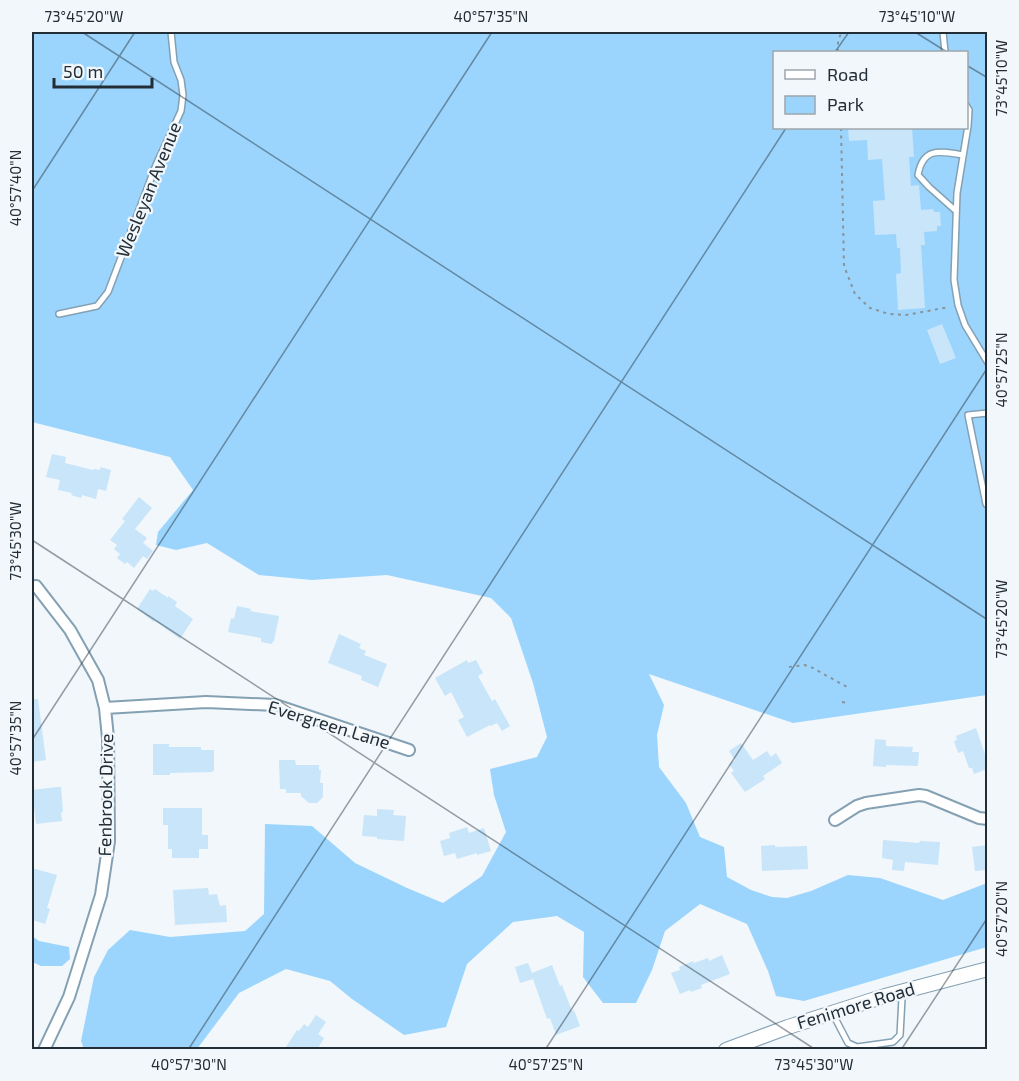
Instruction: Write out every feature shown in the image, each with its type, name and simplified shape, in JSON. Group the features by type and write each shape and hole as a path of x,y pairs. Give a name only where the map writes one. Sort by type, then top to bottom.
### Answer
{"street":[{"name":"Fenbrook Drive","path":"36,586 70,630 98,680 105,708 108,738 109,841 101,895 69,997 44,1050"},
{"name":"Evergreen Lane","path":"105,708 206,702 275,705 409,750"},
{"path":"835,820 866,802 919,795 987,819"},
{"name":"Fenimore Road","path":"726,1050 763,1035 834,1012 987,969"}],"lane":[{"name":"Wesleyan Avenue","path":"60,314 97,306 108,292 156,165 181,111 182,80 174,62 171,32"},
{"path":"942,32 945,51"},
{"path":"968,108 968,126"},
{"path":"967,129 957,193 954,280 958,305 969,333 987,363"},
{"path":"956,211 918,176 920,163 928,154 938,151 963,155"},
{"path":"987,413 968,415 987,504"},
{"path":"834,1012 848,1043 857,1047 893,1042 900,1035 902,998 900,992"}],"path":[{"path":"838,51 838,40 842,32"},
{"path":"841,129 844,266 855,294 870,308 889,314 906,315 958,305"},
{"path":"789,667 805,665 811,667 847,687"},
{"path":"842,702 849,703"}],"green space":[{"path":"32,32 987,32 987,695 793,723 649,674 664,705 657,735 659,767 686,803 700,837 724,847 727,877 751,890 772,897 787,898 811,891 848,875 880,878 943,900 987,883 987,947 804,1001 776,996 768,971 747,924 700,904 665,931 652,970 636,1003 603,1003 583,977 584,932 557,916 513,922 467,964 446,1027 404,1035 330,981 286,969 239,993 197,1049 84,1049 81,1041 94,977 108,950 130,930 170,937 245,931 264,914 265,824 312,826 355,863 443,903 482,876 506,832 494,795 490,769 537,757 547,737 533,683 511,618 491,598 387,575 312,580 259,575 207,543 176,550 156,545 158,532 193,490 170,457 32,422"},
{"path":"32,936 39,941 69,947 70,959 62,966 41,966 32,962"}],"building":[{"path":"848,129 912,129 914,157 909,157 911,186 919,185 921,210 933,209 934,212 940,212 941,226 937,226 937,231 924,232 925,245 921,245 925,308 898,310 896,274 901,273 900,248 897,248 896,234 875,235 873,201 885,200 882,159 868,160 867,140 849,141"},
{"path":"942,324 956,358 940,364 927,330"},
{"path":"52,454 66,457 65,463 93,470 100,470 100,467 111,470 106,491 98,489 96,499 82,495 81,498 58,490 60,480 46,477"},
{"path":"139,497 152,508 135,529 147,538 143,543 153,551 147,559 143,556 134,568 117,558 120,554 114,549 117,545 110,540 125,521 122,519"},
{"path":"150,589 153,591 155,589 177,602 175,606 193,619 180,639 137,609"},
{"path":"237,606 251,609 250,611 279,616 272,644 261,642 261,638 228,632"},
{"path":"339,634 361,644 359,648 366,651 364,655 387,664 378,687 361,680 362,676 328,663"},
{"path":"467,660 468,663 476,660 483,673 478,676 492,701 495,699 510,726 502,731 497,723 467,737 458,720 464,717 451,692 445,696 435,678"},
{"path":"32,699 38,699 46,760 32,762"},
{"path":"976,728 987,760 987,769 974,774 972,768 969,768 963,751 958,753 954,741 957,740 956,736"},
{"path":"875,739 886,740 886,746 913,747 912,752 919,752 918,766 873,766"},
{"path":"741,743 753,760 767,751 771,757 776,753 782,763 763,776 765,779 745,792 731,773 734,771 729,764 735,760 729,751"},
{"path":"153,744 214,750 214,771 153,775"},
{"path":"279,760 295,760 296,765 319,765 323,797 317,803 309,803 301,796 301,793 286,793 286,789 280,789"},
{"path":"61,787 62,821 36,824 32,790"},
{"path":"163,808 202,808 202,835 208,835 208,849 199,849 199,858 172,858 172,849 168,849 168,825 163,825"},
{"path":"377,809 394,810 393,815 406,816 404,841 362,836 364,815 377,816"},
{"path":"467,827 469,833 484,828 491,851 457,859 455,853 444,856 440,841 450,838 449,833"},
{"path":"883,840 940,842 938,865 905,862 904,871 892,870 893,860 882,858"},
{"path":"775,845 775,847 807,846 808,869 762,871 761,846"},
{"path":"987,845 987,870 975,871 972,847"},
{"path":"32,868 57,875 47,908 50,909 45,924 32,920"},
{"path":"208,888 209,895 217,894 220,906 226,905 227,922 175,925 173,890"},
{"path":"722,955 730,974 701,985 702,988 680,994 671,973 693,961 694,963 708,958 709,961"},
{"path":"528,963 532,973 552,965 580,1026 556,1035 550,1018 547,1019 533,979 520,983 515,967"},
{"path":"316,1015 326,1022 318,1034 324,1038 317,1050 284,1050 297,1030 299,1031 304,1024 308,1027"}]}
